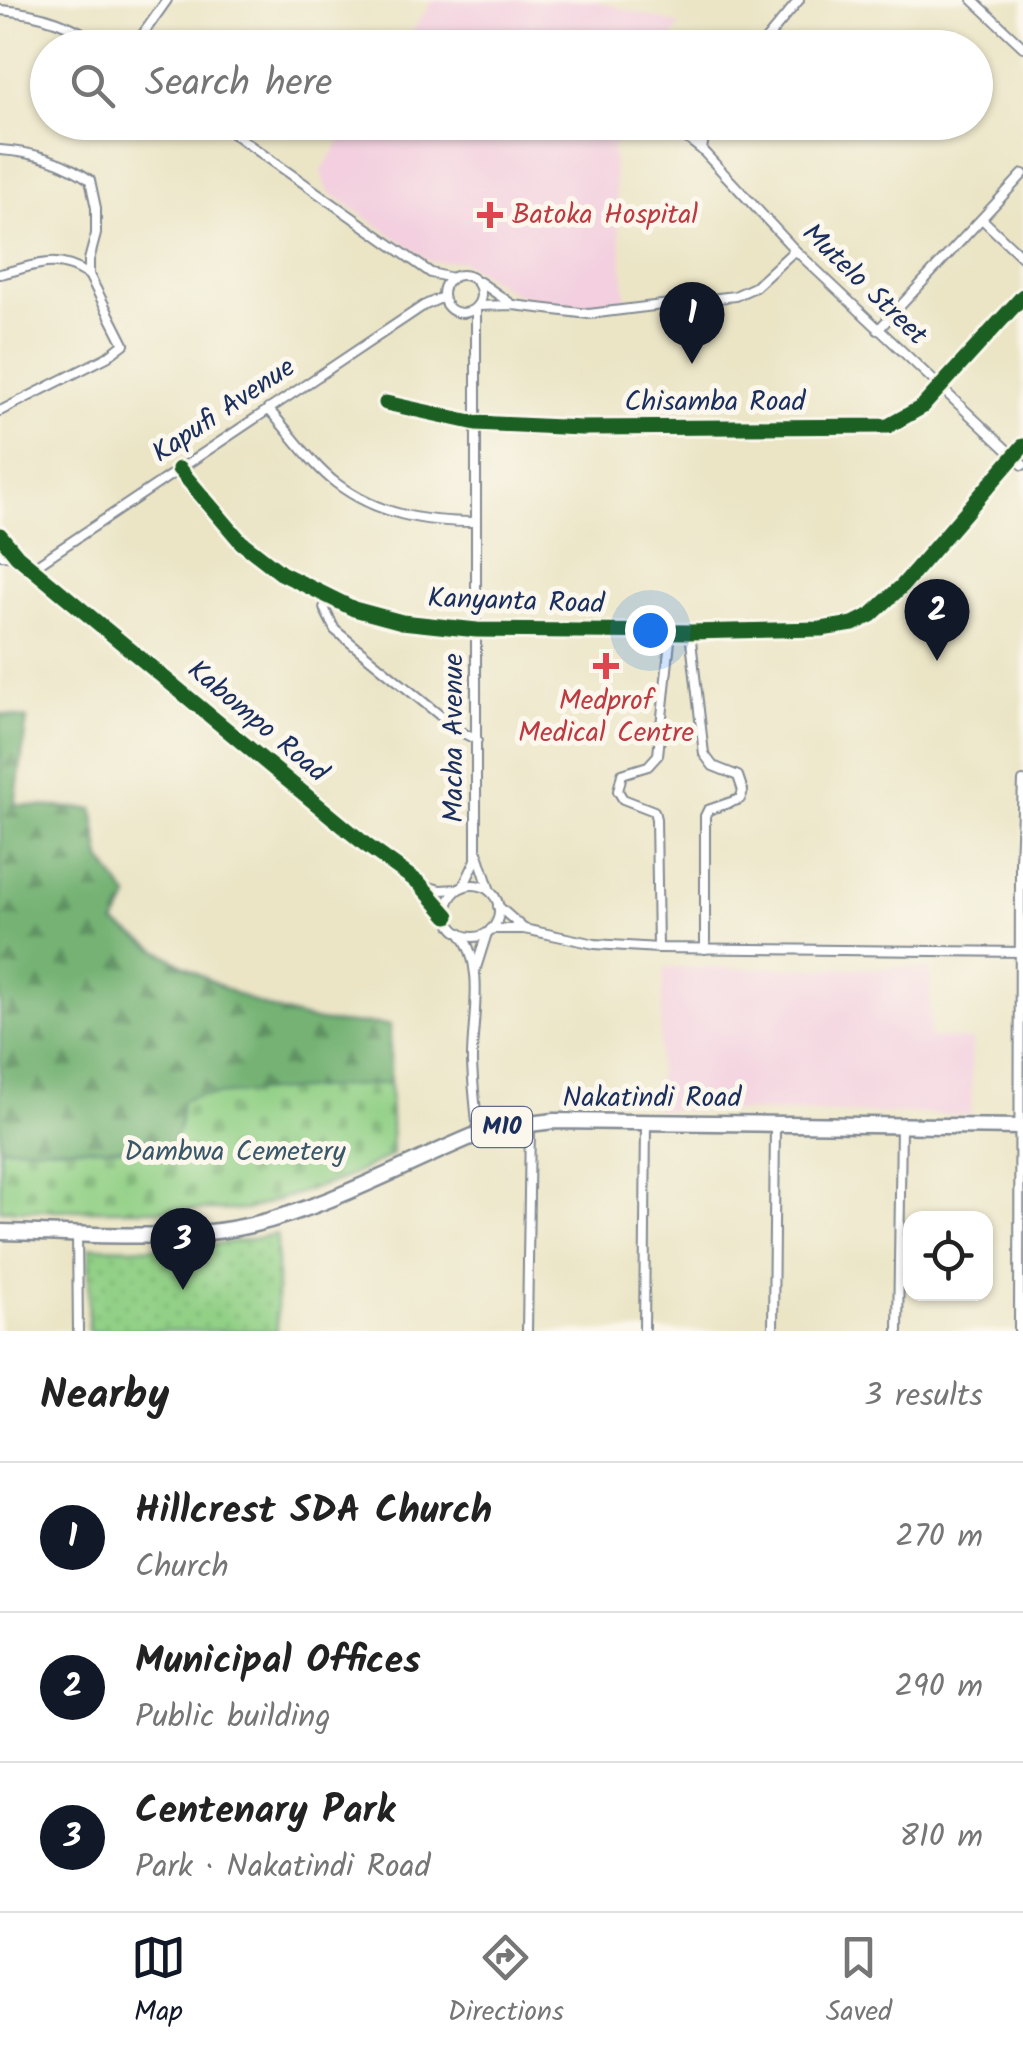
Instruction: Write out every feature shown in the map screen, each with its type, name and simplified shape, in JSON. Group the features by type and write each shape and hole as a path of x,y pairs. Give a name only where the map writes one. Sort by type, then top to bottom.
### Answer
{"highway":[{"name":"Nakatindi Road","path":"0,1232 211,1232 249,1226 316,1204 478,1134 530,1124 1022,1127"}],"street":[{"path":"146,30 167,0"},
{"path":"774,30 799,0"},
{"path":"973,0 1023,46"},
{"path":"0,10 36,14 78,30"},
{"path":"243,140 431,273 452,278 464,275 513,305"},
{"name":"Mutelo Street","path":"690,140 795,250 1023,465"},
{"path":"702,150 703,140"},
{"path":"0,150 48,158 74,168 90,180 96,208 90,276 124,346 0,411"},
{"path":"878,330 1023,174"},
{"path":"982,219 1023,258"},
{"path":"456,312 513,305 589,314 735,296 755,287 795,250"},
{"path":"0,274 53,262 66,263 90,276"},
{"path":"431,273 446,304 474,333"},
{"path":"443,295 452,278"},
{"path":"474,279 481,289 477,307"},
{"name":"Kapufi Avenue","path":"32,568 443,295"},
{"name":"Chisamba Road","path":"386,403 476,422 581,428 888,426 908,417 940,388 1023,296"},
{"name":"Macha Avenue","path":"461,888 472,874 476,844 477,307"},
{"path":"268,409 334,482 374,506 420,519 476,522"},
{"name":"Kanyanta Road","path":"179,469 241,542 281,572 354,609 402,622 477,630 690,632 822,628 853,624 872,615 902,586 1023,446"},
{"name":"Kabompo Road","path":"0,534 32,568 418,883 448,916"},
{"path":"0,555 18,556"},
{"path":"329,597 324,608 334,630 458,731 477,740"},
{"path":"658,948 654,811 624,799 618,791 622,774 648,766 658,755 671,631"},
{"path":"690,632 704,754 713,766 738,776 743,791 740,798 708,810 705,816 705,949"},
{"path":"1020,1331 1023,781"},
{"name":"Macha Avenue","path":"476,844 490,891"},
{"name":"Kabompo Road","path":"418,883 440,890 461,888"},
{"path":"478,1134 472,1064 474,972 471,950 448,916 448,903 461,888 474,885 490,891 498,906 524,929"},
{"path":"474,972 499,914 498,906"},
{"path":"460,932 476,936 490,930 524,929 595,944 658,948 1022,952"},
{"path":"644,1331 646,1122"},
{"path":"526,1331 530,1124"},
{"path":"773,1331 774,1124"},
{"path":"898,1331 900,1126"},
{"path":"77,1233 78,1331"}],"shaded area":[{"path":"433,0 593,0 680,25 677,30 413,30"},
{"name":"Batoka Hospital","path":"342,140 616,140 612,148 626,302 587,306 544,302 516,294 461,261 431,262 328,191 321,171"},
{"path":"664,968 930,968 930,1038 972,1040 971,1115 656,1110"}],"green space":[{"path":"0,714 27,719 15,805 93,809 101,859 129,898 115,924 213,982 266,1007 320,1021 390,1025 390,1083 182,1102 180,1129 168,1149 0,1147"},
{"name":"Dambwa Cemetery","path":"390,1083 392,1155 345,1178 246,1210 0,1210 0,1147 168,1149 179,1129 182,1101 196,1096"},
{"path":"277,1234 277,1331 88,1331 90,1247 184,1246"}],"cycle path":[{"path":"386,403 476,423 581,428 888,426 922,407 1023,296"},
{"path":"179,469 241,542 281,573 354,609 402,622 477,630 821,629 853,624 871,615 902,586 1023,446"},
{"path":"0,535 17,556 366,845 419,883 448,916"}],"place":[{"name":"Batoka Hospital","path":"490,215"},
{"name":"Hillcrest SDA Church","path":"692,364"},
{"name":"Municipal Offices","path":"937,661"},
{"name":"Medprof Medical Centre","path":"606,666"},
{"name":"Centenary Park","path":"183,1290"}]}
